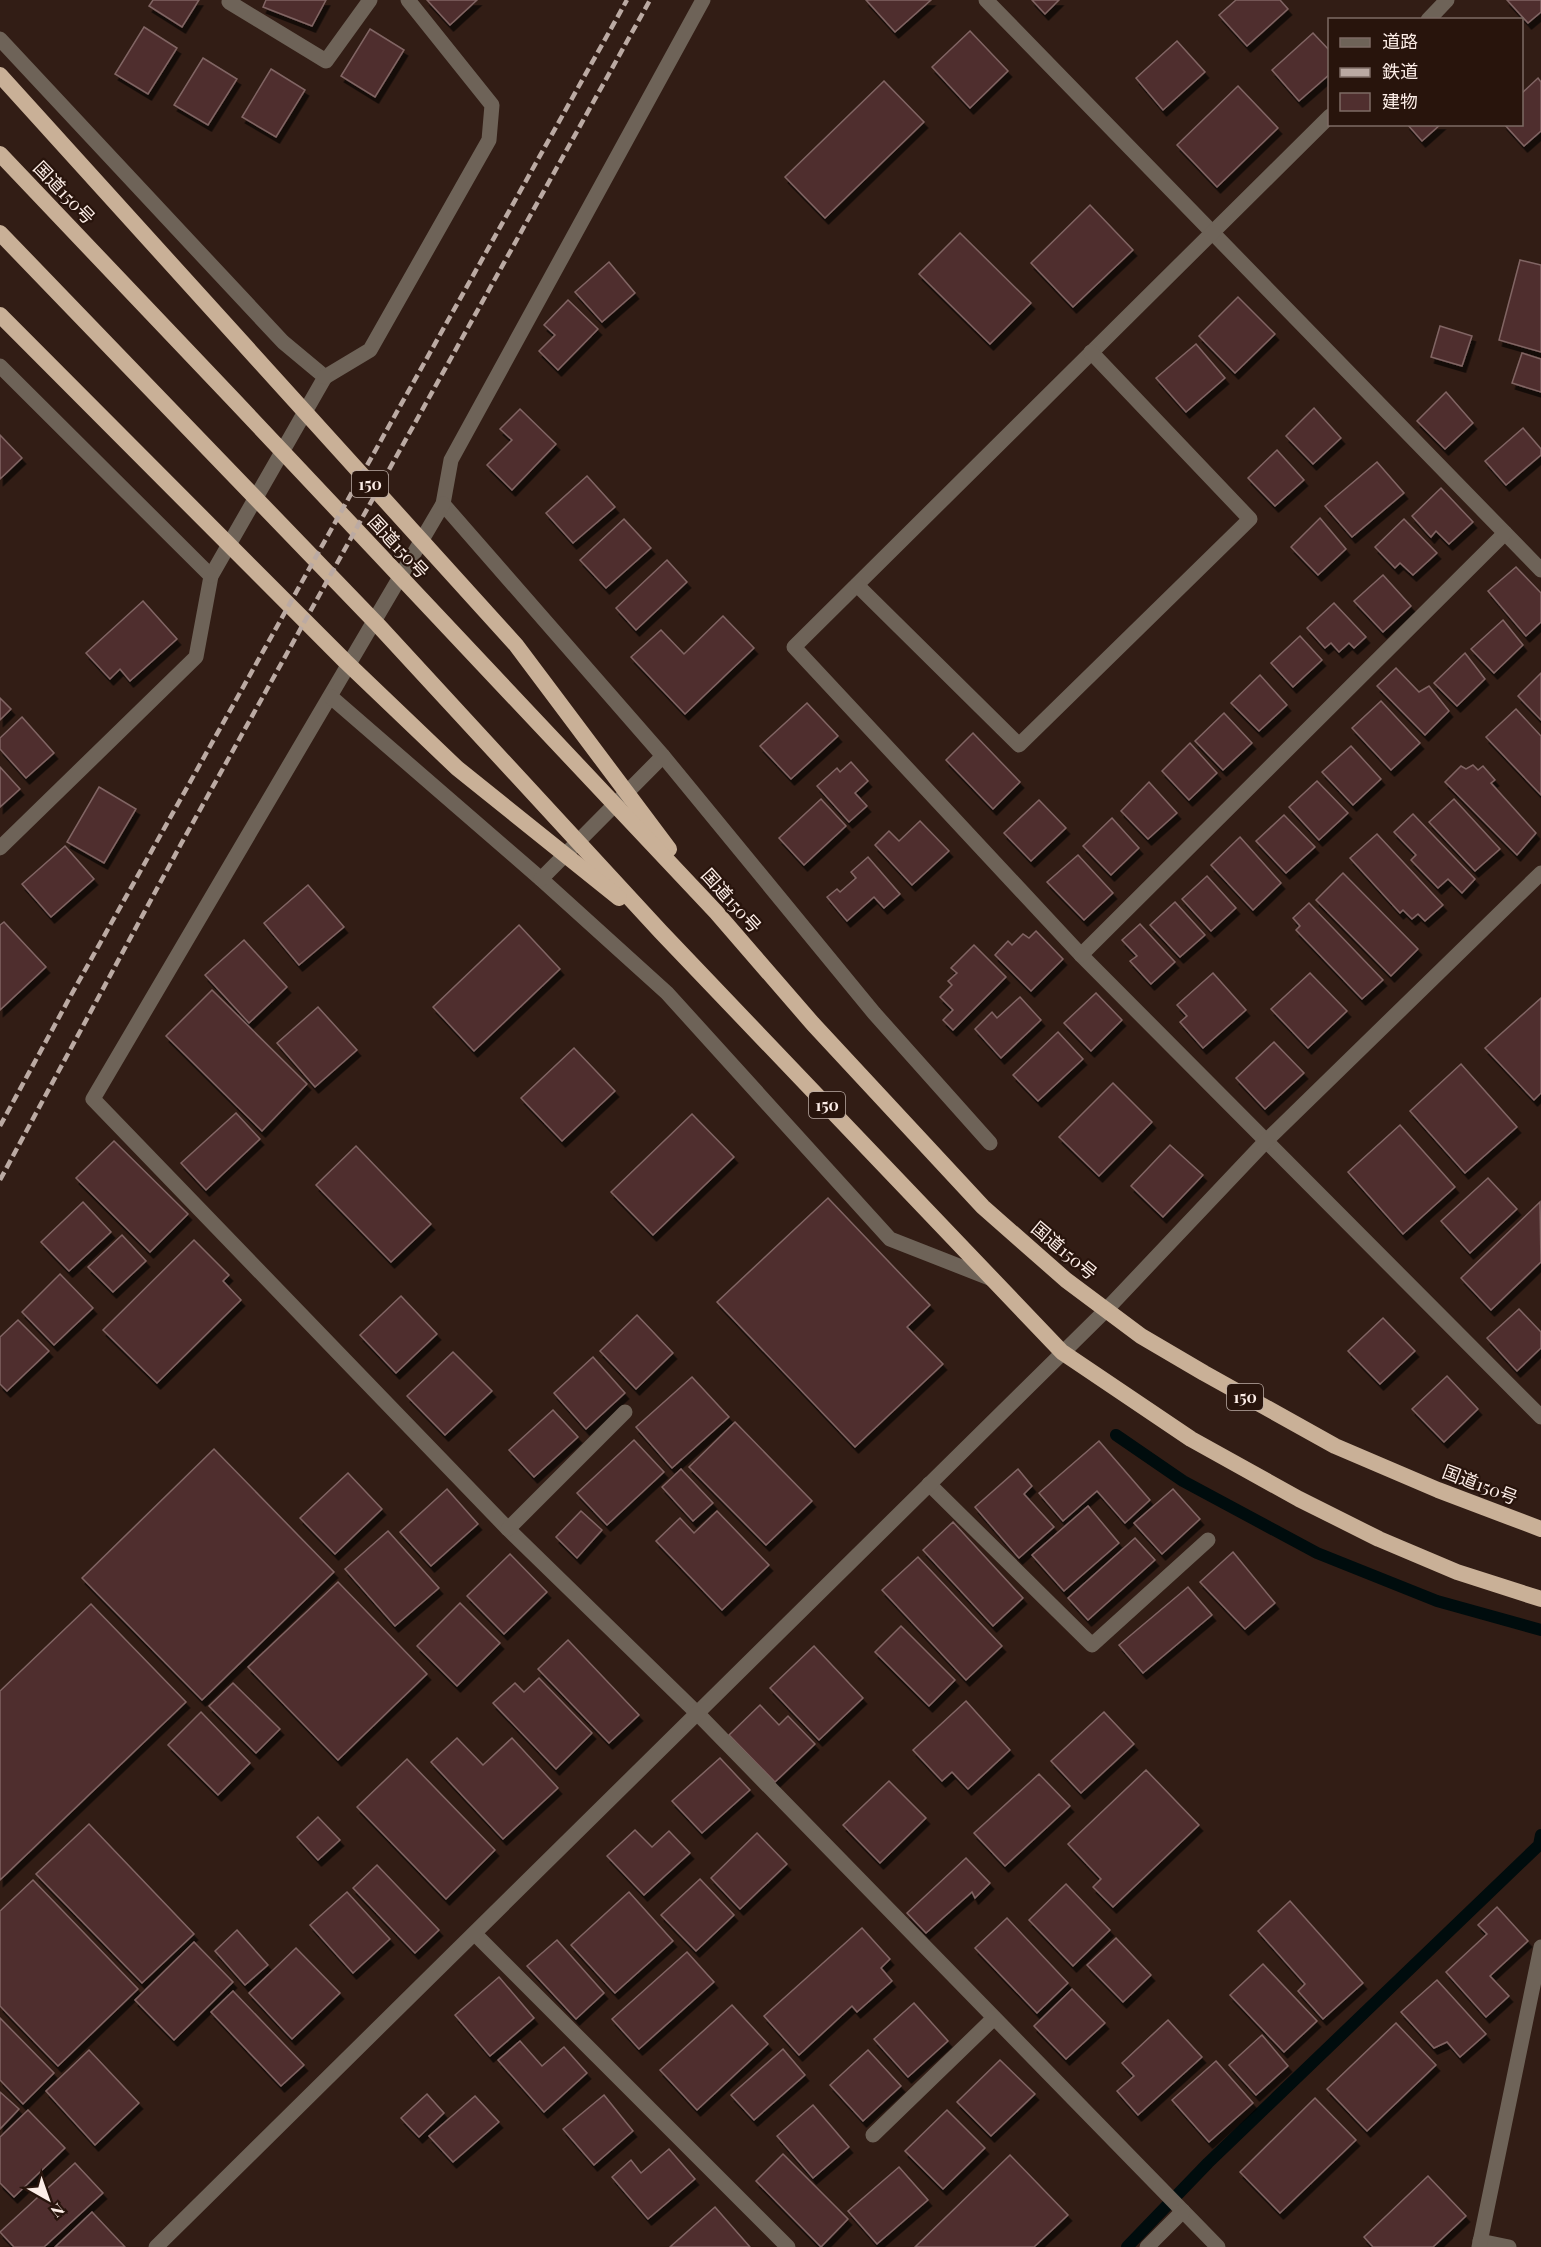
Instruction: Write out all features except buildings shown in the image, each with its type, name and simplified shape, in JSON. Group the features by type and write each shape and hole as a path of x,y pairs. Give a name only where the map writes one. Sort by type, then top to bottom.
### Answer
{"highway":[{"name":"150","path":"0,75 516,645 716,912"},
{"name":"国道150号","path":"0,154 716,912 813,1024 983,1207 1066,1280 1141,1336 1195,1368 1335,1446 1438,1490 1541,1529"},
{"name":"150","path":"0,233 378,625 661,932 1062,1352 1191,1439 1299,1499 1379,1539 1457,1572 1541,1599"},
{"name":"150","path":"0,315 328,644 457,768 661,932"}],"street":[{"path":"230,0 229,2 326,61 370,0"},
{"path":"0,848 196,657 211,576 325,377 369,350 489,140 492,105 408,0"},
{"path":"703,0 451,460 443,504 93,1099 508,1528 698,1714 1218,2247"},
{"path":"986,0 1541,570"},
{"path":"1430,18 1447,0"},
{"path":"0,39 283,342 325,377"},
{"path":"1328,117 794,647 1081,955 1541,1417"},
{"path":"857,585 1019,745 1250,519 1091,352"},
{"path":"0,366 211,576"},
{"path":"443,504 663,756 874,1012 990,1143"},
{"path":"1081,955 1505,533"},
{"path":"331,697 541,879 667,993 890,1239 992,1279"},
{"path":"541,879 663,756"},
{"path":"156,2247 1106,1310 1266,1141 1541,873"},
{"path":"508,1528 625,1412"},
{"path":"929,1484 1092,1645 1208,1540"},
{"path":"474,1934 788,2247"},
{"path":"1509,2247 1480,2244 1541,1947"},
{"path":"873,2135 994,2018"},
{"path":"1147,2247 1183,2211"}],"waterway":[{"path":"1116,1435 1183,1481 1317,1553 1437,1601 1541,1630"},
{"path":"1127,2247 1208,2163 1539,1845 1541,1835"}],"railway":[{"path":"0,1126 627,0"},
{"path":"0,1180 181,844 650,0"}]}
